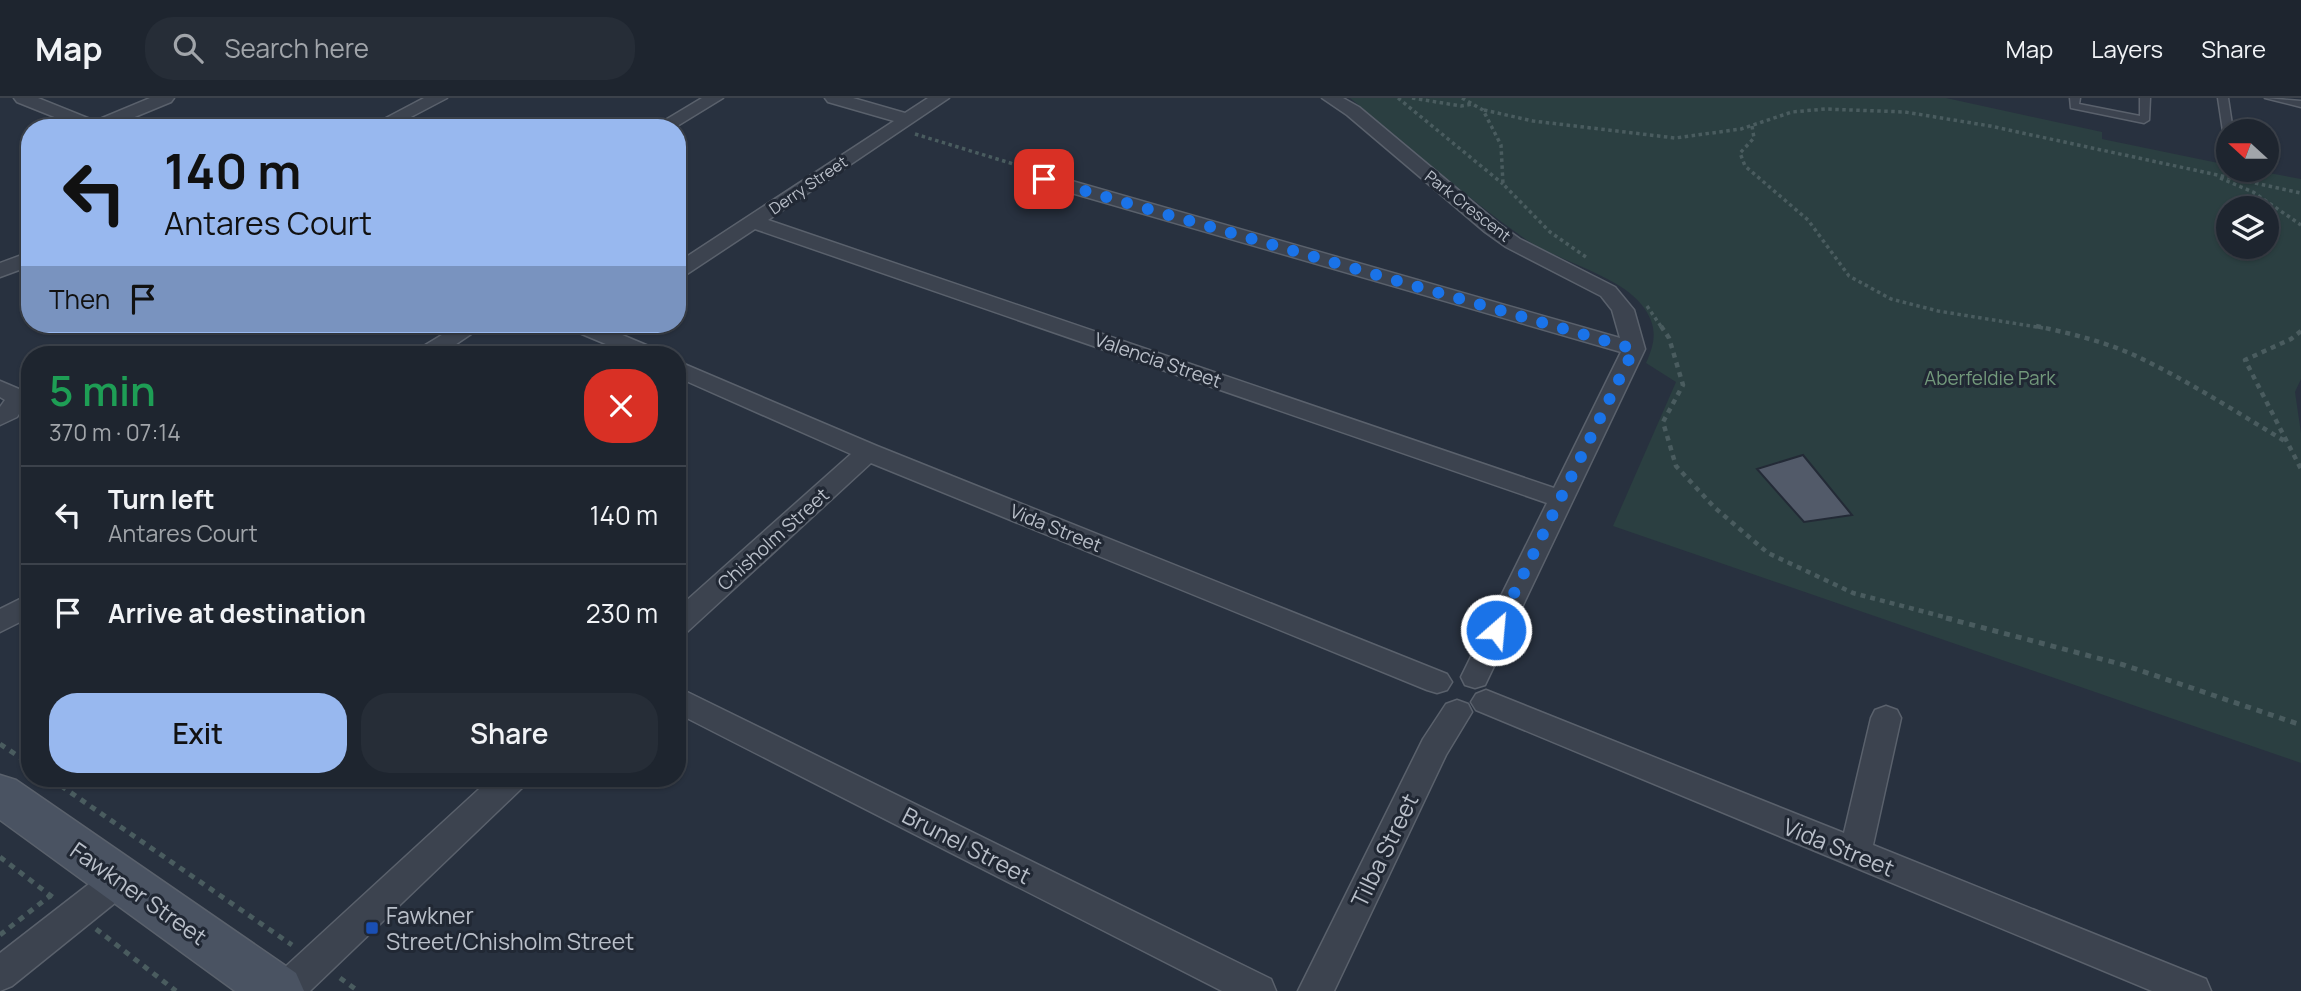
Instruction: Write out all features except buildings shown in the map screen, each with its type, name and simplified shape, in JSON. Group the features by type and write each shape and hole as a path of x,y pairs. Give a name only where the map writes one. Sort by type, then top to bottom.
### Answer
{"street":[{"path":"23,98 77,119"},
{"path":"116,119 165,98"},
{"path":"395,119 438,98"},
{"path":"677,119 714,98"},
{"path":"834,98 900,123"},
{"name":"Derry Street","path":"686,266 940,98"},
{"name":"Park Crescent","path":"1332,98 1353,111 1491,227 1516,244 1595,285 1615,299"},
{"path":"1044,179 1634,349 1629,326 1615,299"},
{"name":"Valencia Street","path":"754,222 1561,499"},
{"path":"0,271 21,262"},
{"path":"440,346 460,333"},
{"path":"604,333 631,346"},
{"name":"Tilba Street","path":"1316,991 1434,748 1473,697 1561,499 1634,349"},
{"name":"Vida Street","path":"686,372 868,452 1437,682 1448,673 1465,673 1473,697 2193,991"},
{"path":"0,387 18,397 9,412 0,417"},
{"name":"Chisholm Street","path":"686,617 868,452"},
{"path":"0,622 21,609"},
{"name":"Brunel Street","path":"686,704 1258,991"},
{"path":"1855,854 1886,718"},
{"path":"285,991 503,787"},
{"name":"Fawkner Street","path":"0,794 278,991"},
{"path":"0,974 119,880"}],"lane":[{"path":"2075,98 2074,106 2144,120 2145,98"},
{"path":"2223,98 2226,119"},
{"path":"2270,98 2301,104"}],"path":[{"path":"1398,98 1503,184 1550,232 1591,260"},
{"path":"1412,98 1461,106 1473,104"},
{"path":"1462,98 1483,110 1533,121 1675,138 1752,126 1792,112 1825,109 1905,112 1990,127 2301,193"},
{"path":"1483,110 1502,145 1503,184"},
{"path":"900,123 1027,167 1044,179"},
{"path":"1752,126 1754,138 1740,153 1745,166 1808,220 1849,276 1891,299 1938,312 2054,330 2133,355 2200,390 2288,443"},
{"path":"2206,173 2253,192 2301,225"},
{"path":"1646,305 1669,338 1683,385 1663,422 1676,466 1715,508 1768,553 1853,593 2124,664 2301,724"},
{"path":"2301,331 2291,339 2245,360 2301,469"},
{"path":"0,744 21,758"},
{"path":"63,787 358,991"},
{"path":"0,934 51,895"}],"green space":[{"name":"Aberfeldie Park","path":"1350,98 1946,98 2102,132 2102,139 2216,163 2216,182 2279,182 2279,175 2301,179 2301,379 2295,392 2301,433 2301,763 1613,526 1676,382 1646,363 1654,333 1647,312 1630,293 1617,284 1534,245 1456,186"}],"place":[{"name":"Fawkner Street/Chisholm Street","path":"372,928"}],"route":[{"path":"1044,179 1634,349 1496,630"}]}
